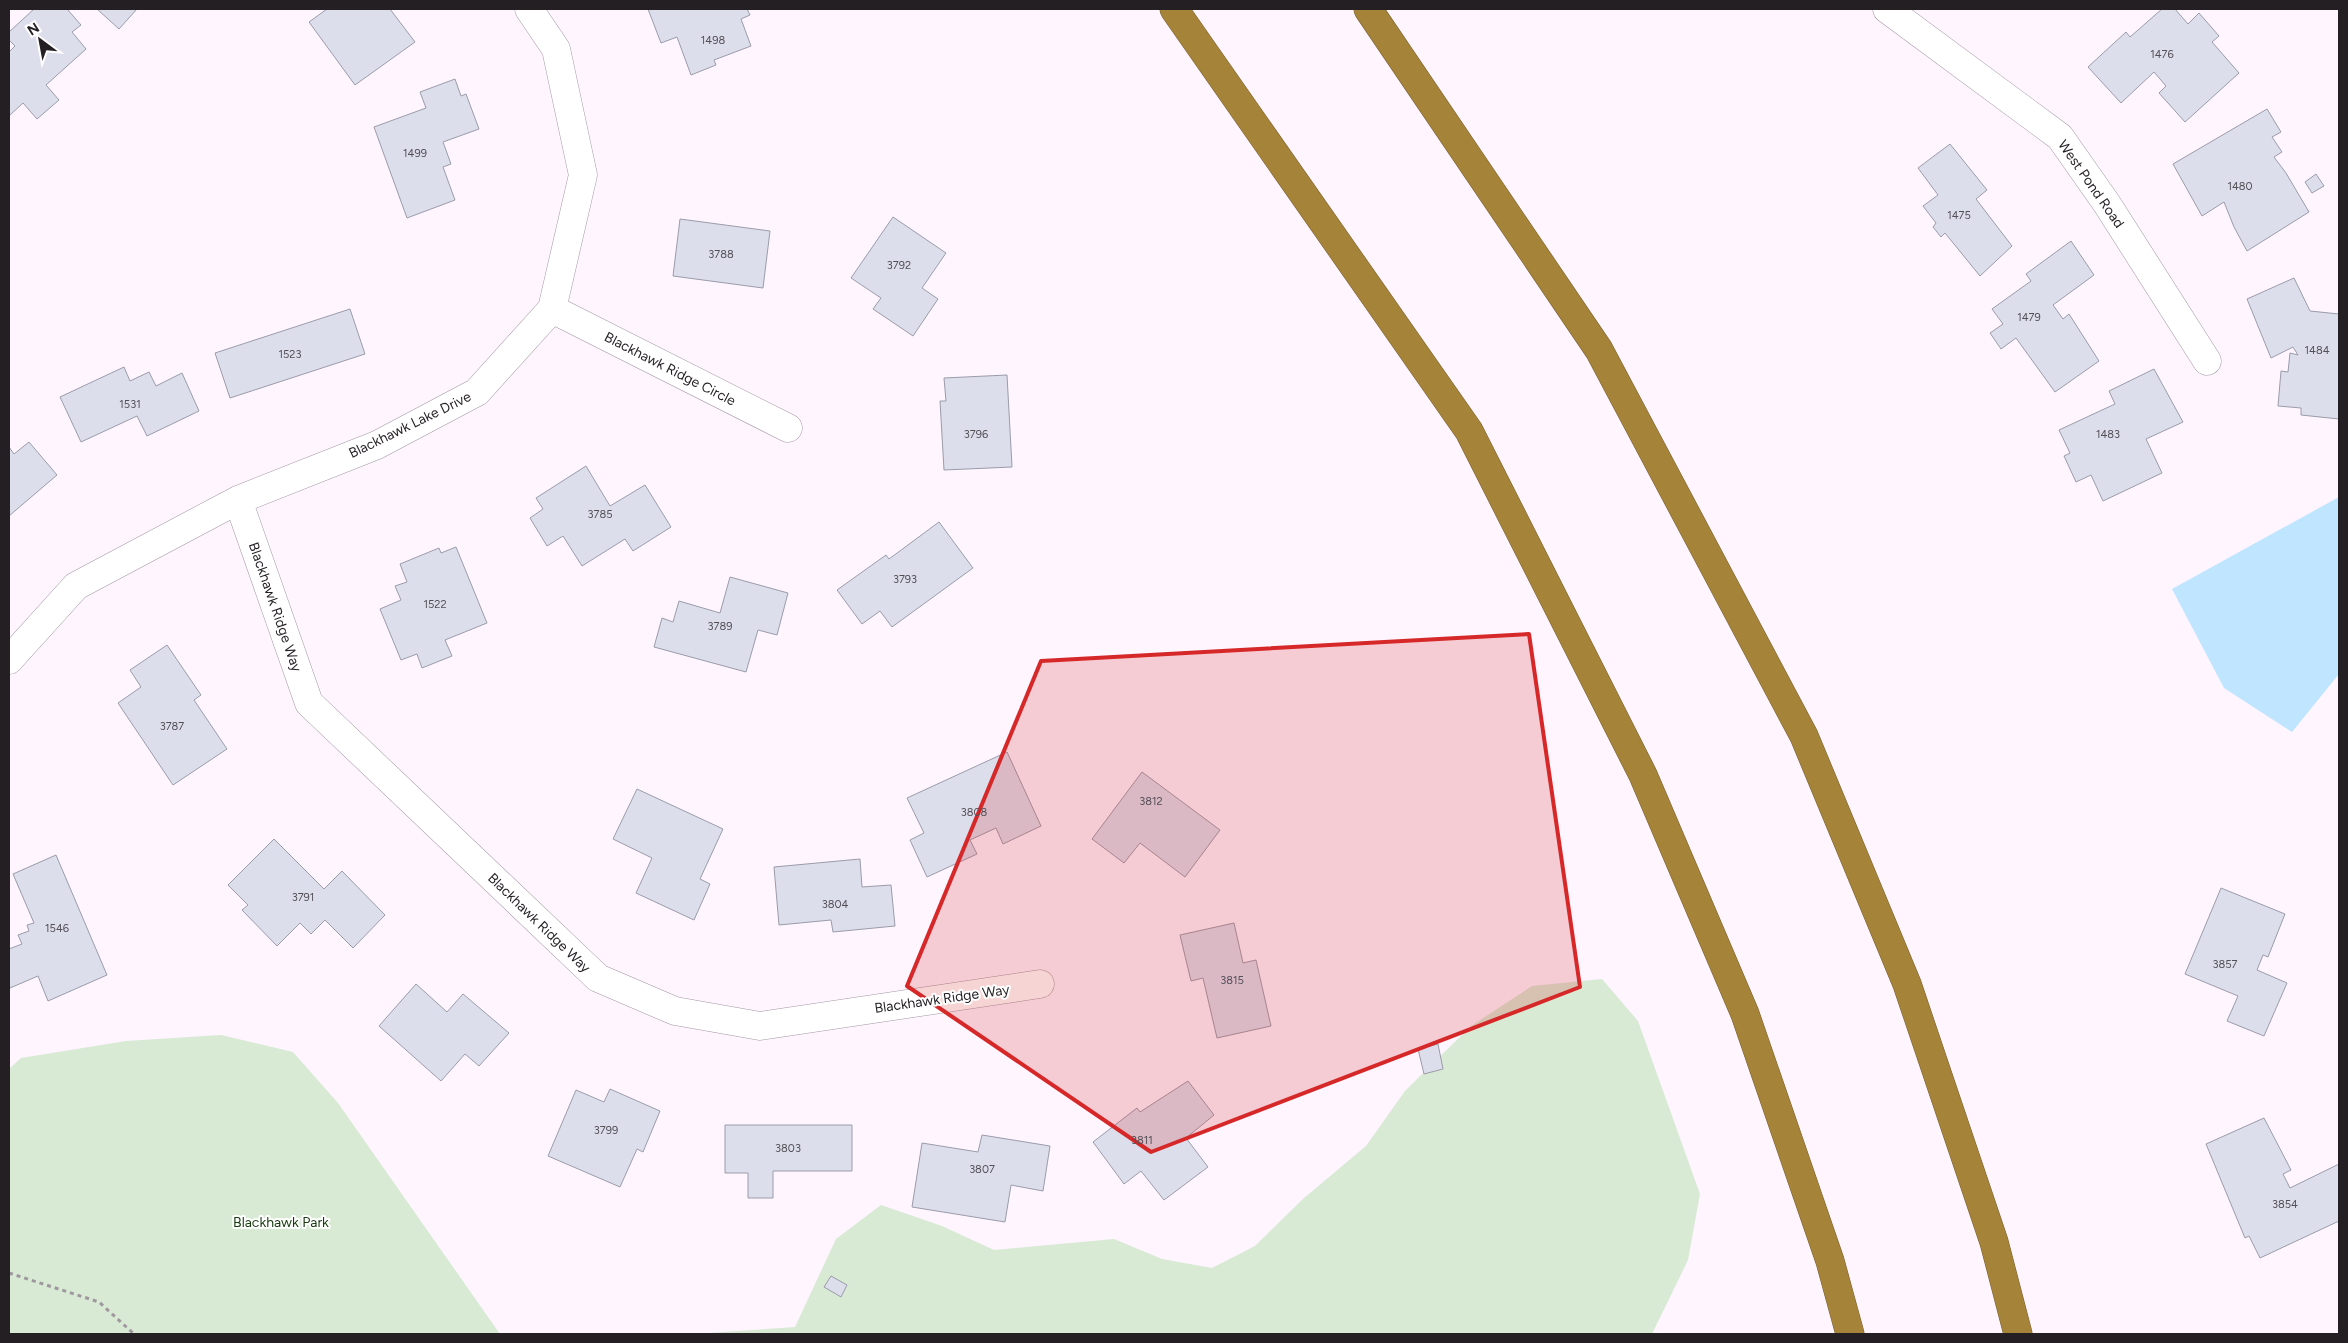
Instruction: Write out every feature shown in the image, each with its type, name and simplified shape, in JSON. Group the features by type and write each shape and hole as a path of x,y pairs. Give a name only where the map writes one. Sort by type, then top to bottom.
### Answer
{"highway":[{"path":"1174,9 1474,440 1643,775 1745,1014 1830,1261 1850,1334"},
{"path":"1368,9 1599,350 1804,736 1907,984 1994,1242 2018,1334"}],"street":[{"name":"Blackhawk Lake Drive","path":"9,660 76,586 238,500 377,445 478,392 552,309 583,175 556,49 529,9"},
{"name":"West Pond Road","path":"1887,9 2060,137 2107,204 2207,361"},
{"name":"Blackhawk Ridge Circle","path":"552,309 788,428"},
{"name":"Blackhawk Ridge Way","path":"238,500 309,703 598,978 675,1011 760,1026 1040,984"}],"path":[{"path":"9,1273 99,1302 134,1334"}],"highlighted area":[{"path":"1529,634 1580,987 1151,1152 907,986 1041,661"}],"green space":[{"path":"1602,979 1638,1021 1700,1194 1688,1260 1652,1334 693,1334 795,1327 836,1239 881,1205 942,1226 994,1250 1114,1239 1162,1259 1212,1268 1255,1246 1304,1198 1366,1146 1405,1091 1471,1026 1532,986"},
{"name":"Blackhawk Park","path":"221,1035 293,1052 338,1103 500,1334 9,1334 9,1069 21,1058 126,1041"}],"water":[{"path":"2339,497 2339,674 2292,732 2224,688 2172,589"}],"building":[{"path":"34,9 67,9 81,25 72,32 86,49 46,85 59,100 37,119 23,103 9,116 9,52 15,46 9,40 9,32"},
{"path":"97,9 137,9 119,29"},
{"path":"327,9 390,9 415,42 355,85 309,22"},
{"path":"648,9 747,9 750,15 741,19 751,46 714,60 716,65 691,75 677,37 661,43"},
{"path":"2162,9 2175,9 2188,24 2199,13 2219,36 2212,42 2239,73 2185,122 2159,93 2166,86 2154,72 2121,103 2088,67 2126,32 2130,37"},
{"path":"455,79 461,96 466,94 479,129 443,142 451,164 443,167 455,200 407,218 374,127 426,108 420,92"},
{"path":"2267,109 2281,132 2272,137 2282,152 2274,157 2286,173 2309,212 2247,251 2234,227 2224,202 2202,216 2173,164"},
{"path":"1950,144 1987,190 1976,199 2012,246 1980,276 1945,233 1941,237 1933,227 1936,223 1923,206 1938,195 1918,168"},
{"path":"2316,174 2324,186 2312,193 2305,182"},
{"path":"893,217 946,253 922,288 938,299 913,336 873,309 881,298 851,278"},
{"path":"680,219 770,231 763,288 673,276"},
{"path":"2071,241 2094,275 2053,305 2063,319 2069,314 2099,361 2055,392 2016,338 2001,349 1990,333 2003,324 1992,309 2031,281 2026,274"},
{"path":"2294,278 2310,311 2339,314 2339,419 2301,415 2301,408 2278,406 2281,371 2288,372 2290,353 2298,355 2293,347 2271,358 2247,299"},
{"path":"350,309 365,354 230,398 215,353"},
{"path":"124,367 130,381 149,372 156,386 182,373 199,411 147,436 137,416 81,442 60,397"},
{"path":"2154,369 2183,422 2146,439 2162,473 2103,501 2091,475 2076,482 2064,456 2070,453 2059,430 2115,404 2109,391"},
{"path":"1007,375 1012,467 944,470 940,401 946,401 944,378"},
{"path":"29,442 57,475 9,516 9,447 14,454"},
{"path":"586,466 610,506 645,485 671,527 633,551 625,539 582,566 563,536 547,546 530,518 543,509 536,498"},
{"path":"939,522 973,568 892,627 880,611 862,624 837,590 886,555 889,559"},
{"path":"456,547 487,623 445,640 452,656 422,668 417,654 401,660 380,609 401,600 395,586 407,582 400,564 439,548 441,553"},
{"path":"730,577 788,593 777,635 758,630 746,672 654,647 662,618 673,622 679,601 720,613"},
{"path":"167,645 201,695 194,700 227,749 173,785 118,703 141,687 130,670"},
{"path":"1007,752 1041,826 1003,844 996,828 970,840 977,854 927,877 910,840 924,833 907,798"},
{"path":"1142,772 1220,830 1185,877 1140,843 1124,863 1092,839"},
{"path":"637,789 723,829 700,879 710,884 694,920 636,893 652,858 613,839"},
{"path":"274,839 324,889 342,871 385,915 353,948 325,920 311,934 300,923 277,946 242,910 248,905 228,885"},
{"path":"56,855 107,975 48,1001 38,976 10,988 9,949 22,944 18,935 29,931 27,925 34,923 13,874"},
{"path":"860,859 862,887 891,885 895,926 833,932 831,920 779,925 774,867"},
{"path":"2221,888 2285,914 2268,957 2263,955 2257,970 2287,983 2264,1036 2227,1021 2238,996 2185,974"},
{"path":"1234,923 1243,963 1256,960 1271,1026 1217,1038 1203,978 1191,981 1180,935"},
{"path":"416,984 447,1012 463,994 509,1033 479,1066 465,1054 441,1081 379,1026"},
{"path":"1438,1044 1443,1069 1424,1074 1418,1049"},
{"path":"1188,1081 1214,1115 1186,1138 1208,1167 1164,1200 1141,1171 1124,1184 1093,1142 1137,1108 1140,1112"},
{"path":"610,1089 660,1111 643,1152 637,1149 620,1187 548,1156 576,1090 604,1102"},
{"path":"2264,1118 2291,1170 2283,1174 2290,1188 2339,1164 2339,1221 2260,1258 2249,1236 2245,1238 2206,1144"},
{"path":"725,1125 852,1125 852,1171 773,1171 773,1198 748,1198 748,1173 725,1173"},
{"path":"982,1135 1050,1146 1043,1191 1011,1185 1005,1222 912,1207 922,1143 978,1152"},
{"path":"831,1276 847,1285 841,1297 824,1287"}]}
